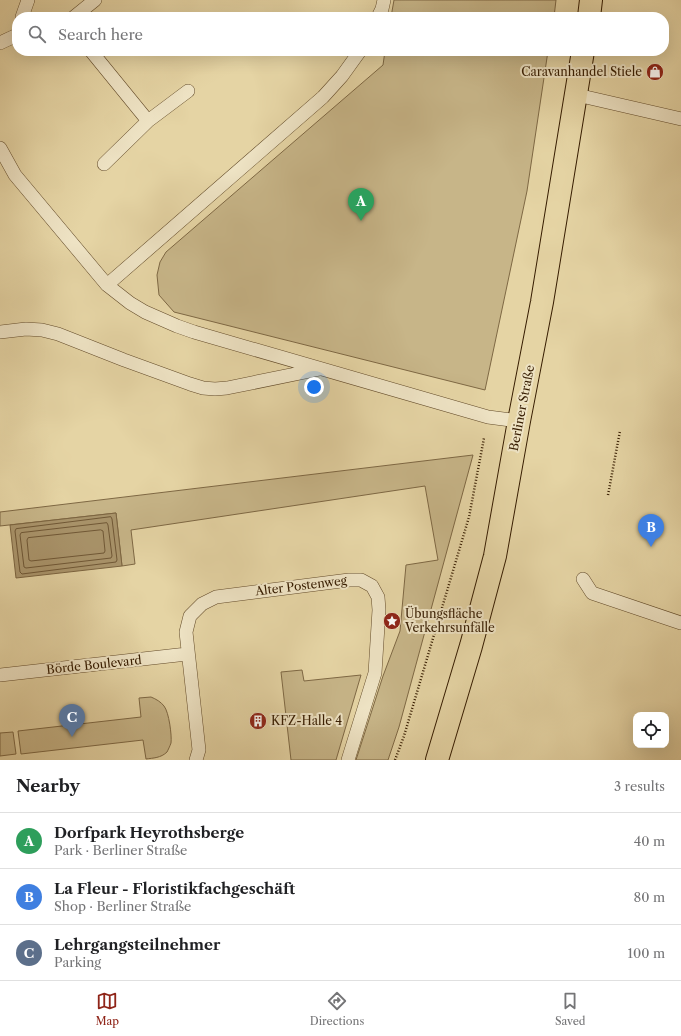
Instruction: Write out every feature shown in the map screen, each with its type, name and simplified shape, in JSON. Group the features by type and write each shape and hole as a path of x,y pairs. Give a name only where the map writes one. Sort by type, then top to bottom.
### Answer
{"main road":[{"path":"590,12 591,0"},
{"name":"Berliner Straße","path":"437,760 471,646 495,556 542,302 583,56"}],"lane":[{"path":"24,12 28,0"},
{"path":"80,12 95,0"},
{"path":"380,12 384,0"},
{"path":"0,43 12,37"},
{"path":"95,56 148,121"},
{"path":"107,285 323,97 342,76 356,56"},
{"path":"104,164 148,121 188,91"},
{"path":"577,95 681,119"},
{"path":"0,148 15,175 107,285 130,303 145,312 177,326 488,417 519,421"},
{"path":"0,332 26,329 42,330 58,334 203,388 227,388 322,368"},
{"path":"583,579 592,594 681,623"},
{"name":"Alter Postenweg","path":"198,755 186,632 190,616 202,604 216,597 349,580 361,580 372,586 378,597 379,610 375,673 348,760"},
{"name":"Börde Boulevard","path":"0,675 188,654"}],"path":[{"path":"608,494 620,431"}],"shaded area":[{"path":"394,0 556,0 555,12 392,12"},
{"path":"384,56 547,56 527,191 485,390 174,312 159,295 157,275 160,262 166,252 383,65"},
{"path":"473,455 399,727 388,760 356,760 383,676 400,631 406,565 438,560 425,486 131,530 135,564 122,566 116,513 0,526 0,512"},
{"path":"302,670 304,681 361,675 336,760 291,760 281,672"},
{"path":"151,697 164,706 169,718 171,743 167,752 162,755 146,759 143,740 21,754 18,731 141,717 139,698"},
{"path":"13,732 16,754 0,756 0,733"}],"water":[{"path":"116,513 122,566 16,578 10,525"}],"place":[{"name":"Caravanhandel Stiele","path":"655,72"},
{"name":"Dorfpark Heyrothsberge","path":"361,221"},
{"name":"La Fleur - Floristikfachgeschäft","path":"651,547"},
{"name":"Übungsfläche Verkehrsunfälle","path":"392,621"},
{"name":"KFZ-Halle 4","path":"258,721"},
{"name":"Lehrgangsteilnehmer","path":"72,737"}]}
